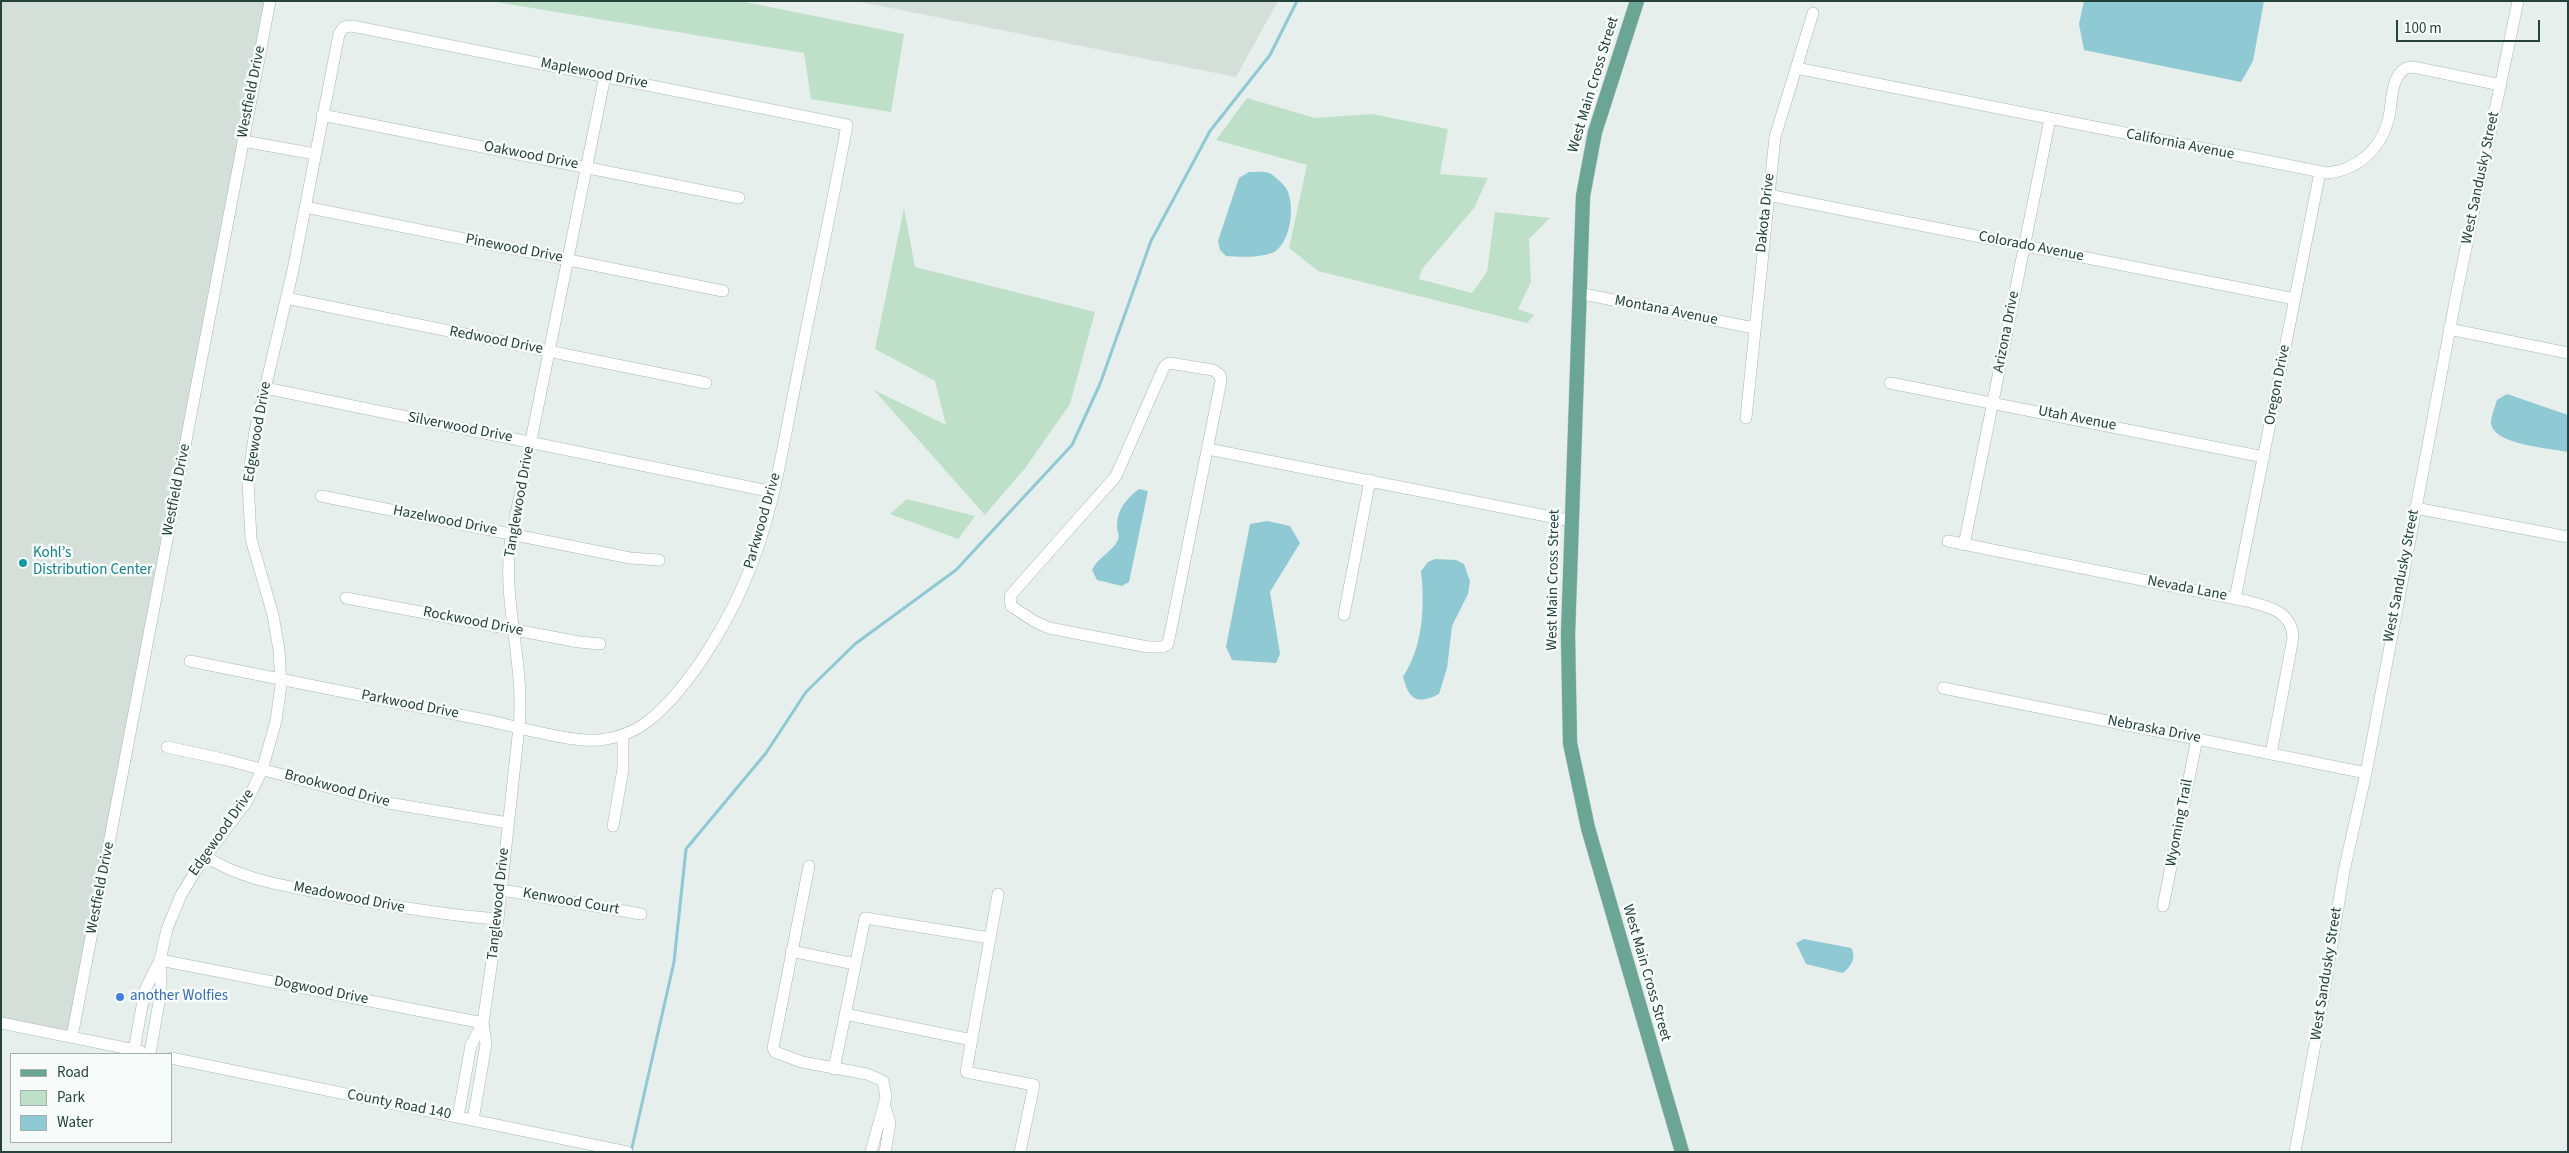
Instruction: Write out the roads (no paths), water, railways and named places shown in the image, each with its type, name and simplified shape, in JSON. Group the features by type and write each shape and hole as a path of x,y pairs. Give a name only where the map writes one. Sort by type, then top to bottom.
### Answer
{"main road":[{"name":"West Main Cross Street","path":"1637,1 1589,153 1583,196 1578,293 1568,686 1573,765 1588,828 1682,1152"}],"street":[{"name":"Westfield Drive","path":"72,1037 270,1"},
{"name":"West Sandusky Street","path":"2295,1152 2320,1017 2342,880 2366,773 2449,329 2518,1"},
{"name":"Dakota Drive","path":"1746,418 1775,137 1813,13"},
{"name":"Maplewood Drive","path":"342,29 352,26 847,125"},
{"name":"Edgewood Drive","path":"134,1050 145,990 160,960 167,929 178,902 205,856 239,813 262,770 274,735 281,679 276,628 253,553 248,517 250,459 305,207 334,50 342,29"},
{"name":"California Avenue","path":"1796,68 2320,172 2341,171 2355,165 2376,146 2388,120 2396,77 2406,68 2413,67 2501,85"},
{"name":"Tanglewood Drive","path":"473,1120 486,1044 483,1023 502,890 519,727 520,672 513,630 508,579 512,534 605,76"},
{"name":"Oakwood Drive","path":"322,115 740,198"},
{"name":"Arizona Drive","path":"1964,544 2050,119"},
{"name":"Parkwood Drive","path":"190,660 592,740 623,735 646,723 690,675 714,640 736,602 753,562 773,492 847,125"},
{"path":"243,140 315,154"},
{"name":"Oregon Drive","path":"2235,599 2320,172"},
{"name":"Colorado Avenue","path":"1768,196 2295,299"},
{"name":"Pinewood Drive","path":"305,207 723,291"},
{"name":"Montana Avenue","path":"1578,293 1754,328"},
{"name":"Redwood Drive","path":"286,298 706,383"},
{"path":"2449,329 2568,353"},
{"path":"1169,363 1213,370 1220,376 1221,382 1208,449 1168,644 1162,647 1148,647 1049,628 1011,606 1010,596 1021,581 1116,476 1164,367 1169,363"},
{"name":"Utah Avenue","path":"1890,383 2264,457"},
{"name":"Silverwood Drive","path":"265,388 773,492"},
{"path":"1208,449 1572,521"},
{"path":"1344,615 1370,480"},
{"name":"Hazelwood Drive","path":"321,496 630,558 659,560"},
{"path":"2415,508 2568,537"},
{"name":"Nevada Lane","path":"1948,541 2235,599 2276,610 2285,616 2292,626 2291,652 2271,754"},
{"name":"Rockwood Drive","path":"346,598 513,630 600,644"},
{"name":"Nebraska Drive","path":"1943,688 2366,773"},
{"path":"613,826 623,769 623,735"},
{"name":"Wyoming Trail","path":"2163,906 2197,739"},
{"name":"Brookwood Drive","path":"166,747 388,803 508,824"},
{"name":"Meadowood Drive","path":"205,856 231,870 268,882 412,910 498,919"},
{"path":"809,866 773,1048 775,1052 802,1062 867,1074 883,1081 886,1097 871,1152"},
{"name":"Kenwood Court","path":"502,890 641,914"},
{"path":"998,894 966,1072 1034,1085 1020,1152"},
{"path":"834,1069 864,918 990,938"},
{"path":"791,951 855,964"},
{"name":"Edgewood Drive","path":"152,1053 161,991 160,960"},
{"name":"Dogwood Drive","path":"160,960 483,1023"},
{"path":"845,1014 972,1040"},
{"path":"1,1023 148,1053"},
{"name":"Tanglewood Drive","path":"458,1117 471,1045 483,1023"},
{"name":"County Road 140","path":"172,1058 627,1152"},
{"path":"884,1104 890,1123 885,1152"}],"water":[{"path":"2084,1 2264,1 2253,61 2241,82 2084,50 2079,24"},
{"path":"1249,172 1269,173 1286,188 1291,204 1290,224 1284,242 1272,253 1243,257 1226,256 1220,250 1218,241 1239,178"},
{"path":"2507,394 2568,415 2568,452 2511,441 2494,430 2491,420 2497,400"},
{"path":"1139,489 1148,491 1129,582 1122,586 1097,580 1092,570 1097,562 1116,544 1119,536 1117,519 1121,509 1130,496"},
{"path":"1267,521 1290,526 1300,543 1270,592 1280,654 1276,663 1232,660 1226,647 1250,524"},
{"path":"1435,559 1456,560 1464,564 1470,581 1468,594 1452,626 1447,668 1439,694 1420,700 1408,691 1403,677 1410,665 1419,639 1423,598 1421,571 1428,562"},
{"path":"1804,939 1851,948 1853,958 1851,965 1843,973 1806,964 1796,943"}],"waterway":[{"path":"631,1152 674,962 686,849 766,753 806,692 855,644 956,570 1072,445 1100,384 1151,241 1210,131 1270,55 1297,1"}],"place":[{"name":"Kohl’s Distribution Center","path":"23,563"},
{"name":"another Wolfies","path":"120,997"}]}
